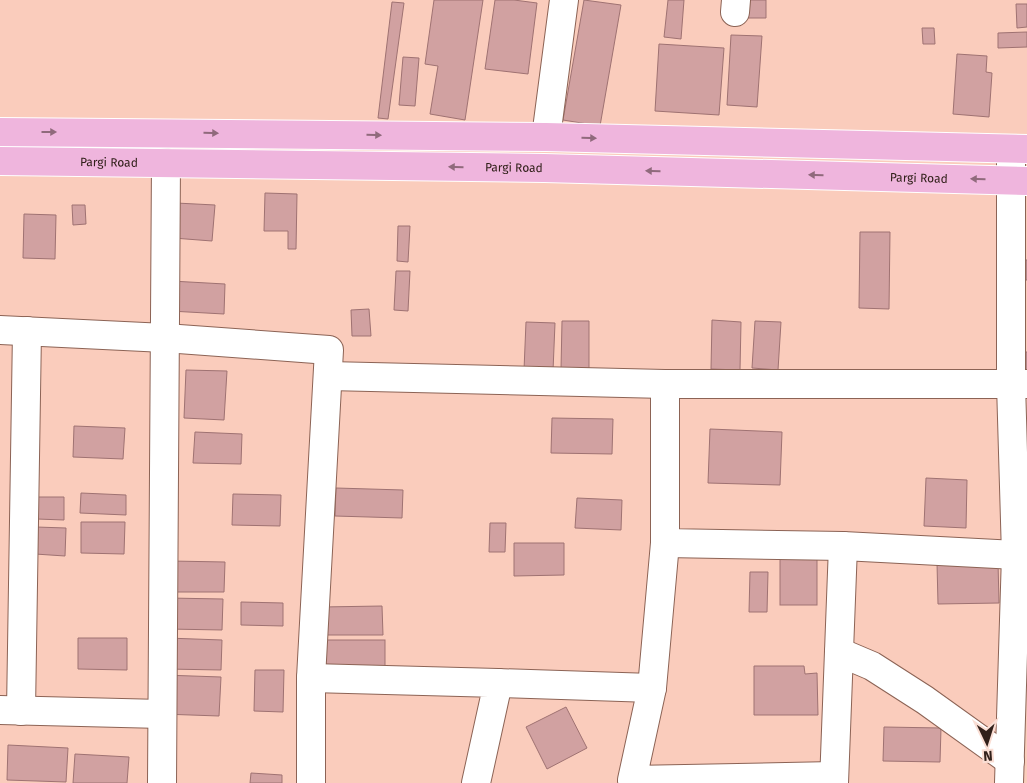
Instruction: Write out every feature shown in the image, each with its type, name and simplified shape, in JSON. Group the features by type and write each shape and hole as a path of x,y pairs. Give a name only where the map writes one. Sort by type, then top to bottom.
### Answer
{"main road":[{"path":"0,132 546,137 1019,149"},
{"path":"304,165 305,134"},
{"name":"Pargi Road","path":"0,161 544,168 1019,180"}],"street":[{"path":"546,137 564,0"},
{"path":"1009,772 1020,635 1016,555 1019,384 1019,149"},
{"path":"162,783 166,163"},
{"path":"0,330 165,338 329,350 312,678 311,783"},
{"path":"27,331 10,710 162,714"},
{"path":"328,376 665,384 1019,384"},
{"path":"665,384 665,543 652,688 632,782 834,779 843,546"},
{"path":"665,543 843,546 1016,555"},
{"path":"839,652 872,666 925,700 1009,772"},
{"path":"312,678 652,688"},
{"path":"476,783 498,683"}],"building":[{"path":"434,0 483,0 465,120 430,114 438,66 425,64"},
{"path":"495,0 537,3 528,74 485,69"},
{"path":"584,0 621,5 600,126 563,120"},
{"path":"668,0 684,0 681,39 664,37"},
{"path":"746,0 766,0 766,18 745,18"},
{"path":"392,2 404,3 388,119 378,118"},
{"path":"1016,4 1027,4 1027,27 1017,28"},
{"path":"922,28 934,28 935,44 923,44"},
{"path":"1027,32 1027,47 998,48 998,33"},
{"path":"731,35 762,36 757,107 727,105"},
{"path":"659,44 724,48 719,115 655,111"},
{"path":"957,54 987,56 986,72 992,73 989,117 953,114"},
{"path":"403,57 419,58 415,106 399,105"},
{"path":"265,193 297,194 296,249 288,249 288,231 264,231"},
{"path":"176,203 215,205 212,241 173,238"},
{"path":"72,205 85,205 86,224 73,225"},
{"path":"24,214 56,215 55,259 23,258"},
{"path":"398,226 410,226 408,262 397,261"},
{"path":"860,232 890,232 889,309 859,308"},
{"path":"1018,260 1027,260 1027,280 1017,280"},
{"path":"396,271 410,271 408,311 394,310"},
{"path":"171,281 225,284 224,314 170,311"},
{"path":"369,309 371,336 352,336 351,310"},
{"path":"712,320 741,322 740,370 711,369"},
{"path":"562,321 589,321 589,370 561,369"},
{"path":"755,321 781,322 778,370 752,368"},
{"path":"526,322 555,323 553,371 524,370"},
{"path":"1023,352 1027,352 1027,373 1023,373"},
{"path":"186,370 227,371 224,420 184,418"},
{"path":"552,418 613,419 612,454 551,453"},
{"path":"74,426 125,428 123,459 73,457"},
{"path":"710,429 782,432 780,485 708,483"},
{"path":"195,432 242,434 241,464 193,463"},
{"path":"926,478 967,480 966,528 924,526"},
{"path":"336,488 403,490 402,518 335,516"},
{"path":"81,493 126,495 126,515 80,513"},
{"path":"233,494 281,495 280,526 232,525"},
{"path":"37,497 64,497 64,520 37,519"},
{"path":"577,498 622,500 621,530 575,528"},
{"path":"81,522 125,522 124,554 81,553"},
{"path":"490,523 506,523 505,552 489,552"},
{"path":"36,527 66,528 65,556 35,554"},
{"path":"514,543 564,543 564,575 514,576"},
{"path":"780,557 817,557 817,605 780,605"},
{"path":"171,561 225,562 224,592 170,592"},
{"path":"998,562 999,603 938,604 937,563"},
{"path":"750,572 768,572 767,612 749,612"},
{"path":"168,598 223,599 222,630 168,629"},
{"path":"241,602 283,603 283,626 241,625"},
{"path":"382,606 383,635 321,635 321,607"},
{"path":"78,638 127,638 127,670 78,669"},
{"path":"167,638 222,640 221,670 167,669"},
{"path":"318,640 385,640 385,666 318,666"},
{"path":"754,666 804,666 805,674 817,673 818,715 754,715"},
{"path":"255,670 284,670 283,712 254,711"},
{"path":"163,675 221,677 219,716 162,714"},
{"path":"566,707 587,748 547,769 526,727"},
{"path":"884,727 941,728 940,762 883,761"},
{"path":"8,745 68,748 66,782 7,780"},
{"path":"75,754 129,757 127,783 73,783"},
{"path":"251,773 282,775 282,783 250,783"}]}
